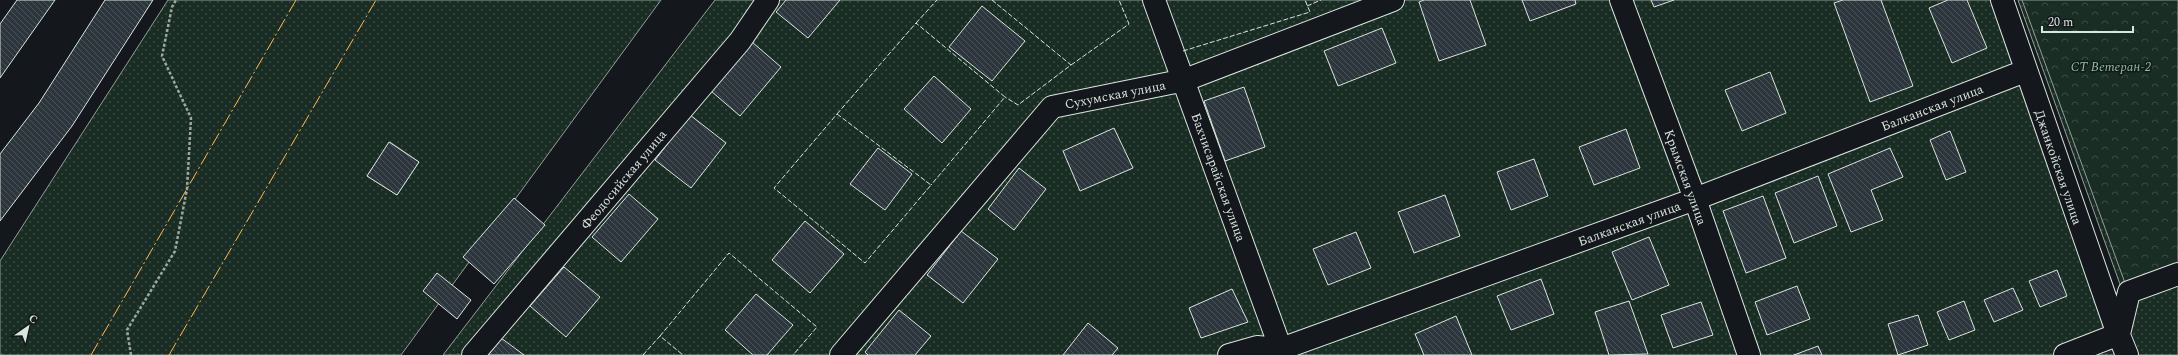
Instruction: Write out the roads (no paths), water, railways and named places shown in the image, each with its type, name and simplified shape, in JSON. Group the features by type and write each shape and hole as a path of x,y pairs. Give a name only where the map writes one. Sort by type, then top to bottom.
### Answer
{"street":[{"name":"Феодосийская улица","path":"473,355 740,41 768,0"},
{"name":"Бахчисарайская улица","path":"1154,0 1185,80 1282,352"},
{"name":"Сухумская улица","path":"841,355 1052,107 1185,80 1393,0"},
{"name":"Крымская улица","path":"1621,0 1695,199 1749,355"},
{"name":"Джанкойская улица","path":"2002,0 2025,70 2118,334 2127,355"},
{"name":"Балканская улица","path":"1229,355 1257,346 1282,352 1695,199 2025,70"},
{"path":"2065,355 2118,334 2128,292 2178,274"}],"park label":[{"name":"СТ Ветеран-2","path":"2111,66"}]}
